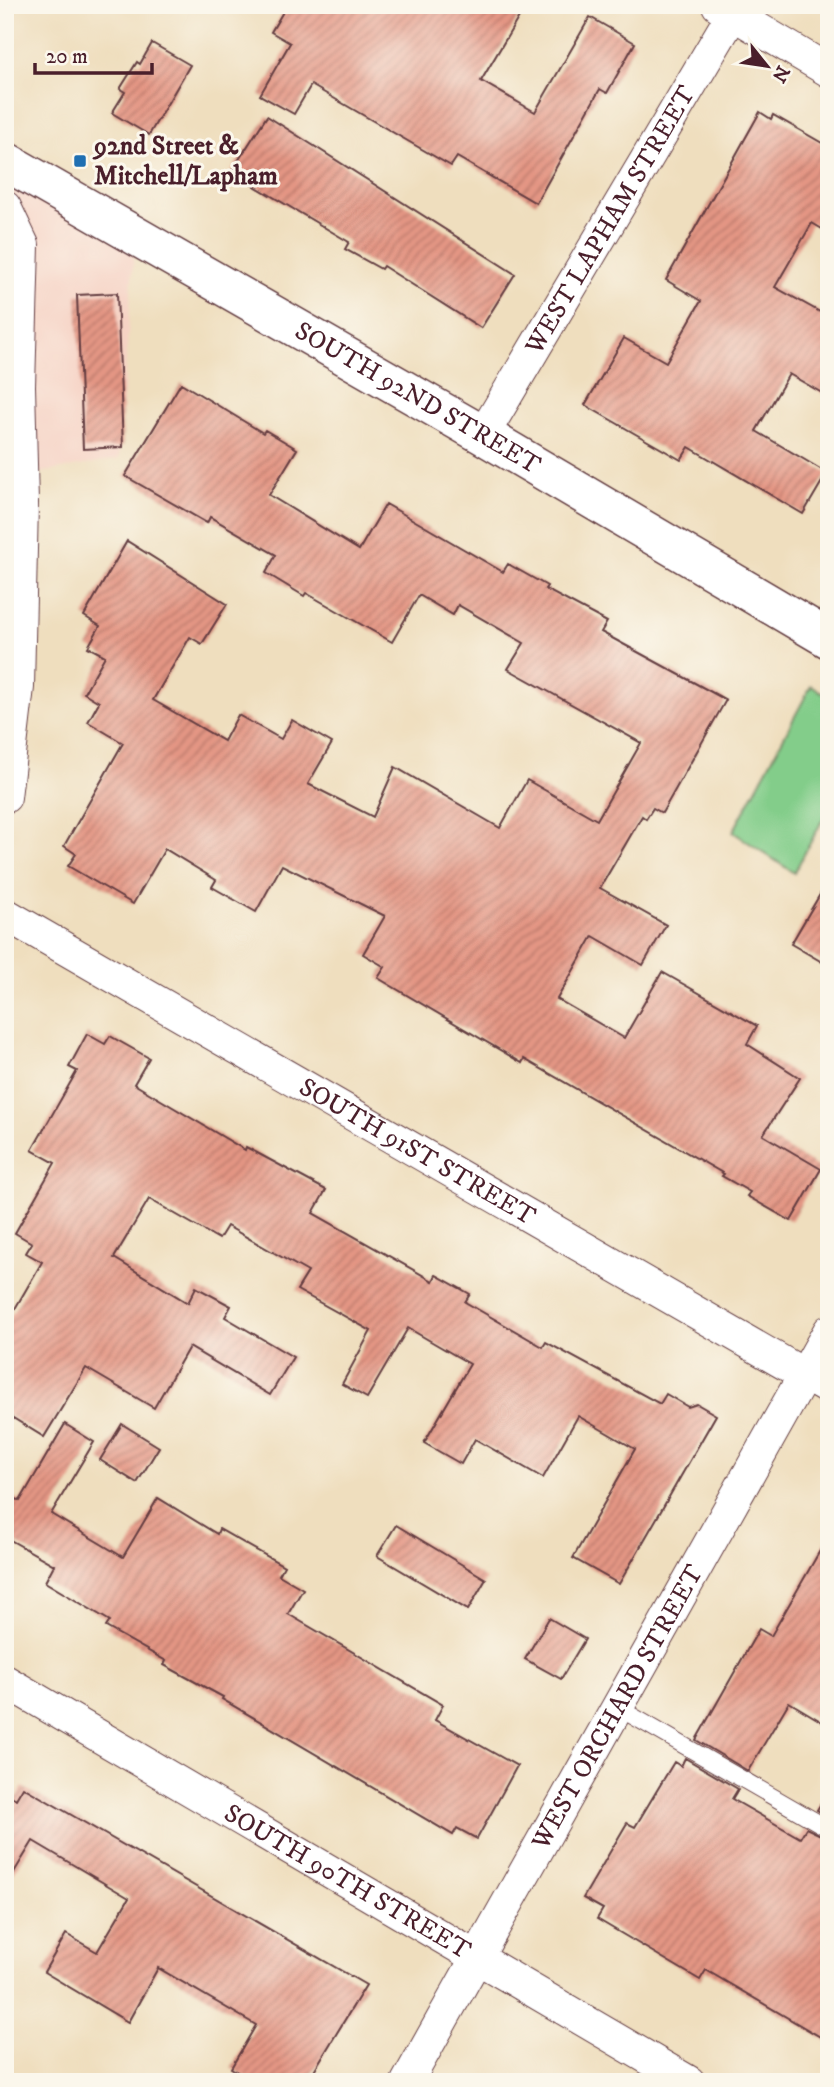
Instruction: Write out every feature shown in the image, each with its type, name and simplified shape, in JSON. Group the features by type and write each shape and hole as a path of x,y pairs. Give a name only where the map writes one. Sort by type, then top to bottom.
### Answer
{"street":[{"path":"729,8 829,71"},
{"name":"WEST LAPHAM STREET","path":"483,435 729,8"},
{"name":"SOUTH 92ND STREET","path":"5,161 483,435 829,639"},
{"path":"5,207 23,245 19,386 22,503 5,797"},
{"name":"SOUTH 91ST STREET","path":"5,914 816,1382"},
{"name":"WEST ORCHARD STREET","path":"407,2082 617,1707 816,1382 829,1331"},
{"name":"SOUTH 90TH STREET","path":"5,1681 689,2082"}],"lane":[{"path":"617,1707 829,1829"}],"shaded area":[{"path":"5,161 135,237 119,459 22,476 5,207"}],"green space":[{"path":"811,686 829,696 829,808 794,873 733,832"}],"building":[{"path":"287,5 526,5 481,81 535,112 590,17 635,43 607,93 600,89 536,203 457,157 451,166 311,85 294,114 260,95 290,43 271,32"},
{"path":"152,43 190,65 149,135 112,113 125,92 120,89 137,62 140,64"},
{"path":"760,112 771,119 773,115 829,147 829,233 812,223 775,287 829,317 829,397 789,374 756,431 827,473 803,514 689,447 681,460 585,405 624,338 666,362 701,301 666,280"},
{"path":"267,116 515,274 481,328 383,266 381,269 345,249 349,242 231,172"},
{"path":"117,293 123,447 83,449 77,295"},
{"path":"181,383 263,433 265,430 297,449 269,495 359,550 386,504 503,572 508,564 547,586 545,589 607,622 601,632 726,700 662,813 653,808 646,819 642,816 600,888 666,925 643,965 593,936 557,999 624,1038 662,972 757,1026 747,1044 800,1078 763,1135 821,1169 791,1221 747,1196 750,1192 722,1176 724,1174 524,1059 522,1063 378,978 385,967 363,954 385,916 282,865 256,912 212,887 216,880 165,849 133,904 68,866 76,854 64,846 123,743 88,722 99,702 84,693 105,656 88,647 100,626 84,616 127,541 227,604 202,644 190,637 153,700 224,741 238,715 281,739 292,720 332,743 308,784 373,817 395,767 500,828 527,780 597,820 641,743 508,669 524,643 458,605 453,615 419,595 392,642 266,573 276,555 210,517 207,523 125,476"},
{"path":"829,879 829,966 791,944"},
{"path":"87,1034 105,1044 110,1036 149,1058 134,1084 245,1150 246,1147 326,1190 313,1213 433,1281 436,1275 470,1294 465,1302 543,1347 546,1342 660,1404 666,1394 688,1407 697,1404 716,1415 619,1584 573,1558 635,1449 578,1416 543,1478 475,1439 461,1464 424,1443 470,1364 408,1328 367,1398 342,1384 371,1331 297,1290 308,1272 227,1226 219,1239 149,1199 114,1258 188,1303 196,1287 231,1306 225,1317 293,1357 270,1395 189,1347 154,1408 86,1368 44,1437 5,1413 5,1326 42,1262 26,1253 32,1243 15,1233 55,1163 32,1150 77,1071 69,1067"},
{"path":"65,1424 94,1442 51,1514 123,1557 158,1498 217,1534 219,1529 284,1566 279,1575 303,1589 288,1614 443,1705 435,1720 517,1766 477,1839 457,1828 453,1835 222,1699 223,1697 164,1665 166,1661 106,1627 110,1621 45,1582 54,1565 5,1537 5,1493 20,1501"},
{"path":"122,1424 159,1447 137,1483 100,1460"},
{"path":"396,1525 486,1579 468,1610 377,1556"},
{"path":"829,1535 829,1726 789,1702 748,1771 696,1740 759,1629 771,1636"},
{"path":"549,1618 585,1639 561,1679 525,1659"},
{"path":"685,1758 738,1789 732,1799 800,1838 806,1828 829,1839 829,2042 706,1970 700,1980 597,1919 603,1909 583,1898 627,1823 635,1827 674,1762 681,1766"},
{"path":"23,1787 366,1985 307,2082 254,2082 231,2068 256,2025 158,1968 128,2022 44,1972 66,1934 97,1952 129,1898 33,1841 5,1887 5,1793 16,1799"},
{"path":"829,1791 829,1817 817,1810"}],"place":[{"name":"92nd Street & Mitchell/Lapham","path":"80,161"}]}
